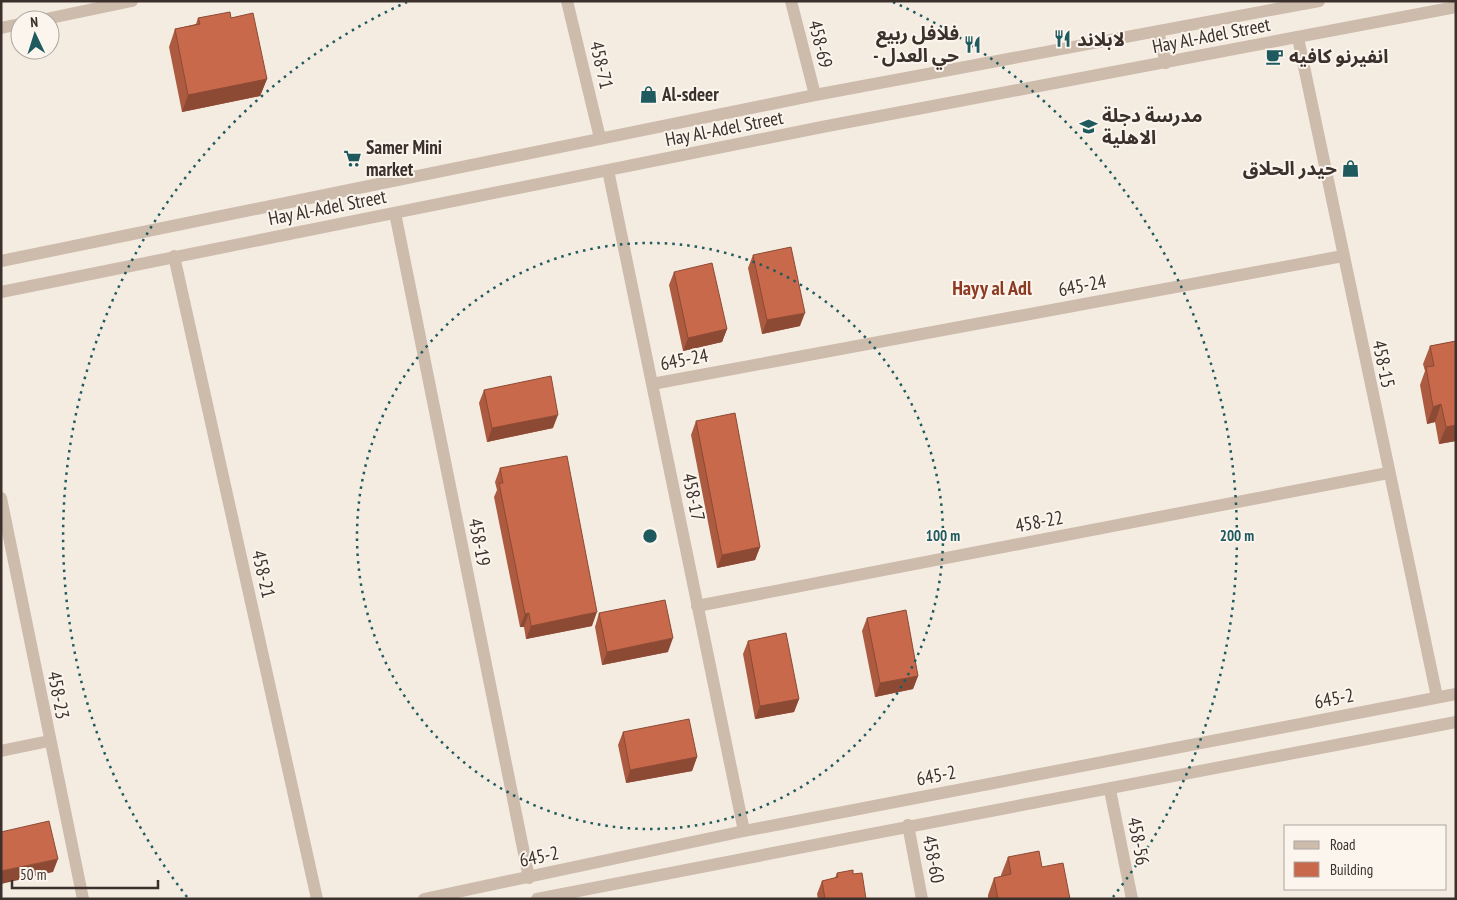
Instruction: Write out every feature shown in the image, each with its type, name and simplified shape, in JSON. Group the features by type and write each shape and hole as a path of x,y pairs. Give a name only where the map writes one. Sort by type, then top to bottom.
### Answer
{"street":[{"name":"458-71","path":"567,1 600,138"},
{"name":"458-69","path":"791,1 815,95"},
{"name":"Hay Al-Adel Street","path":"1,261 815,95 1319,1"},
{"path":"60,16 125,2"},
{"name":"Hay Al-Adel Street","path":"1,292 608,170 1456,7"},
{"path":"1158,32 1166,63"},
{"name":"458-15","path":"1298,38 1388,473 1437,697"},
{"name":"458-17","path":"608,170 744,831"},
{"name":"458-19","path":"395,213 529,878"},
{"name":"458-21","path":"174,256 317,899"},
{"name":"645-24","path":"652,384 1343,256"},
{"name":"458-22","path":"697,606 1388,473"},
{"name":"458-23","path":"1,498 4,521 83,899"},
{"name":"645-2","path":"424,899 744,831 1456,694"},
{"path":"536,899 908,825 1110,790 1456,722"},
{"path":"1,751 49,741"},
{"name":"458-56","path":"1110,790 1132,899"},
{"name":"458-60","path":"908,825 922,899"}],"building":[{"path":"230,12 231,18 253,13 267,79 188,95 175,29 200,24 198,18"},
{"path":"791,247 805,313 767,320 753,255"},
{"path":"712,263 727,329 688,338 674,272"},
{"path":"1456,341 1456,425 1446,427 1441,404 1433,407 1426,367 1434,366 1430,346"},
{"path":"551,376 558,415 492,428 484,390"},
{"path":"735,413 760,547 722,555 696,421"},
{"path":"567,456 597,612 531,626 529,613 525,614 499,483 503,483 500,468"},
{"path":"665,600 673,638 607,652 599,613"},
{"path":"906,610 918,676 880,683 867,618"},
{"path":"786,633 799,699 760,706 748,641"},
{"path":"689,719 697,757 630,770 623,732"},
{"path":"49,821 58,859 1,871 1,832"},
{"path":"1039,851 1042,867 1063,863 1070,899 998,899 994,878 1011,874 1008,857"},
{"path":"853,870 853,874 862,873 866,899 825,899 822,881 838,877 837,873"}],"place":[{"name":"لابلاند","path":"1063,39"},
{"name":"فلافل ربيع - حي العدل","path":"973,44"},
{"name":"انفيرنو كافيه","path":"1275,56"},
{"name":"Al-sdeer","path":"648,94"},
{"name":"مدرسة دجلة الاهلية","path":"1088,126"},
{"name":"Samer Mini market","path":"352,158"},
{"name":"حيدر الحلاق","path":"1351,168"}],"district":[{"name":"Hayy al Adl","path":"992,288"}]}
